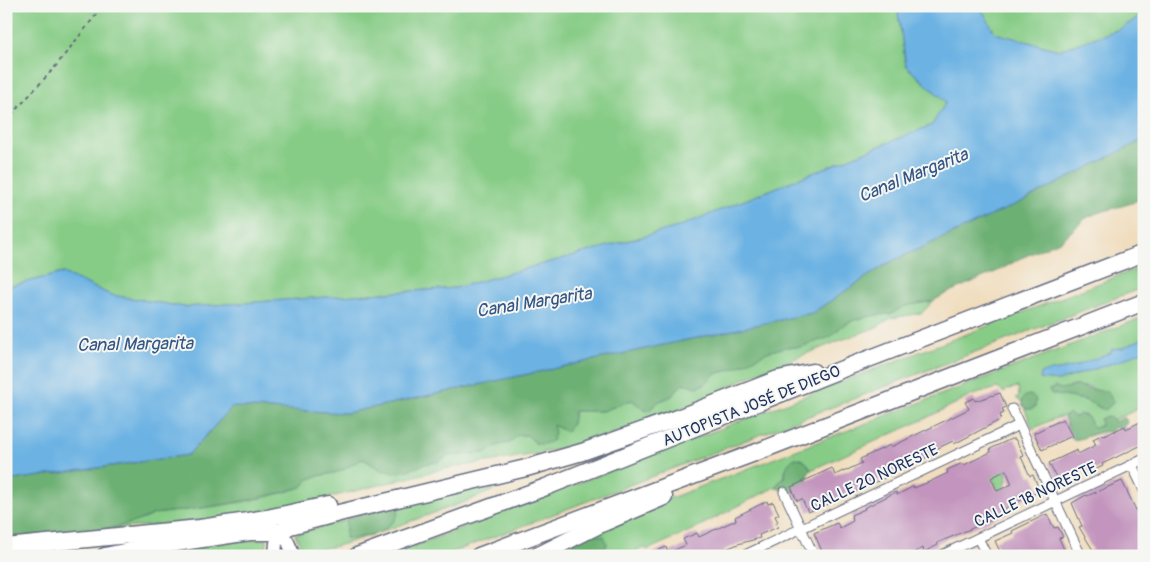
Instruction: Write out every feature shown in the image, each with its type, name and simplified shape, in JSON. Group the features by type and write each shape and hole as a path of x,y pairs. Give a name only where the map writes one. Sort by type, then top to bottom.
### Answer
{"highway":[{"name":"AUTOPISTA JOSÉ DE DIEGO","path":"357,556 538,490 850,366 1144,253"},
{"path":"479,556 756,452 1144,302"},
{"path":"105,556 148,547 250,532 280,532 290,526 342,512 526,468 610,442 778,379 850,366"},
{"path":"6,547 200,528 267,518 584,446 610,442"},
{"path":"537,556 607,521 656,500 723,476 756,452"},
{"path":"23,556 122,546 148,547"}],"main road":[{"path":"275,556 276,543 280,532"},
{"path":"280,532 288,542 294,556"}],"street":[{"path":"1012,409 1081,556"},
{"name":"CALLE 20 NORESTE","path":"743,556 1018,425"},
{"name":"CALLE 18 NORESTE","path":"940,556 1144,460"},
{"path":"1132,465 1144,490"},
{"path":"784,492 814,556"},
{"path":"978,538 988,556"}],"path":[{"path":"6,121 55,67 104,6"}],"green space":[{"path":"6,6 897,6 906,66 946,102 932,125 678,227 455,288 185,307 111,295 63,273 6,287"},
{"path":"980,6 1144,6 1144,14 1120,29 1059,50 995,33"},
{"path":"1144,139 1144,196 1132,203 1086,218 1062,240 933,301 905,306 891,314 854,320 842,326 830,337 800,347 786,347 767,352 736,368 715,374 705,384 697,387 683,383 672,396 658,402 648,411 632,400 603,411 574,411 572,423 567,432 553,425 555,432 553,440 545,444 536,443 527,435 518,435 510,443 499,445 484,453 447,456 438,462 394,473 381,470 363,459 340,471 314,477 300,487 281,493 209,507 154,514 109,529 29,536 6,540 6,481 188,455 232,407 347,413 812,313 888,263 1021,202"},
{"path":"1144,266 1144,287 523,526 442,556 388,556"},
{"path":"933,301 922,313 891,318 877,327 741,380 703,402 594,440 537,454 443,469 319,500 227,518 84,532 144,519 154,514 263,498 301,487 314,477 343,470 363,459 371,463 409,470 424,464 438,462 447,456 484,453 499,445 510,443 518,435 527,435 536,444 553,425 567,432 572,423 574,411 603,411 632,400 648,411 658,402 672,396 683,383 697,387 705,384 715,374 736,368 767,352 786,347 800,347 830,337 842,326 854,320 890,314 905,306"},
{"path":"1144,317 1144,338 1122,348 1116,348 1100,358 1042,373 1040,379 1059,381 1119,361 1144,350 1144,404 1139,405 1138,409 1114,420 1107,417 1098,427 1093,428 1090,420 1084,415 1059,417 1033,429 1024,407 1026,409 1033,409 1035,407 1034,397 1029,395 1023,400 1023,403 1016,398 1019,396 1018,387 1005,390 1005,393 997,388 973,395 811,470 808,464 785,470 785,476 775,487 690,531 647,550 645,548 633,551 628,556 608,556 604,551 607,544 591,534 650,506","holes":["1074,386 1089,387 1101,392 1101,409 1084,400 1051,394 1055,387 1062,389"]},
{"path":"1074,386 1107,391 1113,401 1112,404 1105,410 1085,400 1051,394 1049,390 1055,387 1062,389"},
{"path":"1026,395 1032,395 1036,402 1032,409 1026,409 1022,405 1022,399"},
{"path":"1069,413 1075,418 1080,414 1088,417 1093,428 1101,426 1100,419 1104,417 1112,418 1115,422 1123,418 1126,419 1127,423 1120,429 1115,427 1111,432 1101,432 1073,440 1064,417"},
{"path":"795,458 807,463 811,470 806,482 794,493 789,494 775,487 785,476 789,463"},
{"path":"1019,458 1022,459 1015,467 1006,471 1006,488 999,492 990,472"},
{"path":"524,473 523,478 465,502 337,546 304,552 295,534"},
{"path":"396,505 398,507 398,514 394,521 380,533 351,539 345,538 347,518"},
{"path":"591,534 604,536 607,544 604,551 608,556 544,556"},
{"path":"267,539 266,556 134,556 232,541"}],"water":[{"name":"Canal Margarita","path":"897,6 980,6 995,33 1059,50 1120,29 1144,14 1144,139 1021,202 888,263 812,313 347,413 232,407 188,455 6,481 6,287 63,273 111,295 185,307 455,288 678,227 932,125 946,102 906,66"},
{"path":"1144,338 1144,350 1119,361 1058,381 1040,379 1041,373 1070,368 1110,353 1112,349 1122,348"}],"building":[{"path":"1000,393 1006,407 1002,409 1004,413 1000,415 1001,419 998,421 954,444 953,441 936,449 937,452 905,468 904,466 886,474 887,477 822,507 808,512 802,499 797,501 791,487 832,468 835,475 843,472 862,463 860,459 890,445 891,447 969,409 965,402 974,398 975,401"},
{"path":"1063,419 1072,436 1042,450 1034,433"},
{"path":"1144,420 1144,444 1102,464 1103,466 1088,473 1085,467 1059,479 1055,475 1049,463 1077,450 1078,454 1096,445 1093,439 1103,434 1104,436 1125,426 1126,429"},
{"path":"1015,439 1024,456 1021,457 1030,476 1033,475 1040,491 1005,508 1008,513 937,543 938,545 924,552 923,548 907,556 824,556 814,533 837,523 840,528 853,521 851,515 864,508 896,492 897,495 914,486 914,488 929,482 948,473 947,470 963,463 964,465 991,452 990,449","holes":["1006,470 1012,484 997,491 991,478"]},
{"path":"1122,481 1136,510 1139,509 1144,519 1144,556 1087,556 1086,553 1093,550 1079,527 1082,526 1072,503 1086,495"},
{"path":"767,501 768,504 773,502 779,514 775,516 778,527 759,535 760,538 724,550 726,554 721,556 646,556 666,547 668,553 686,545 683,539 697,533 699,537 736,520 735,517"},
{"path":"1047,514 1054,528 1058,527 1063,537 1059,538 1067,556 1044,556 1042,552 1032,556 1002,556 995,541"}]}
